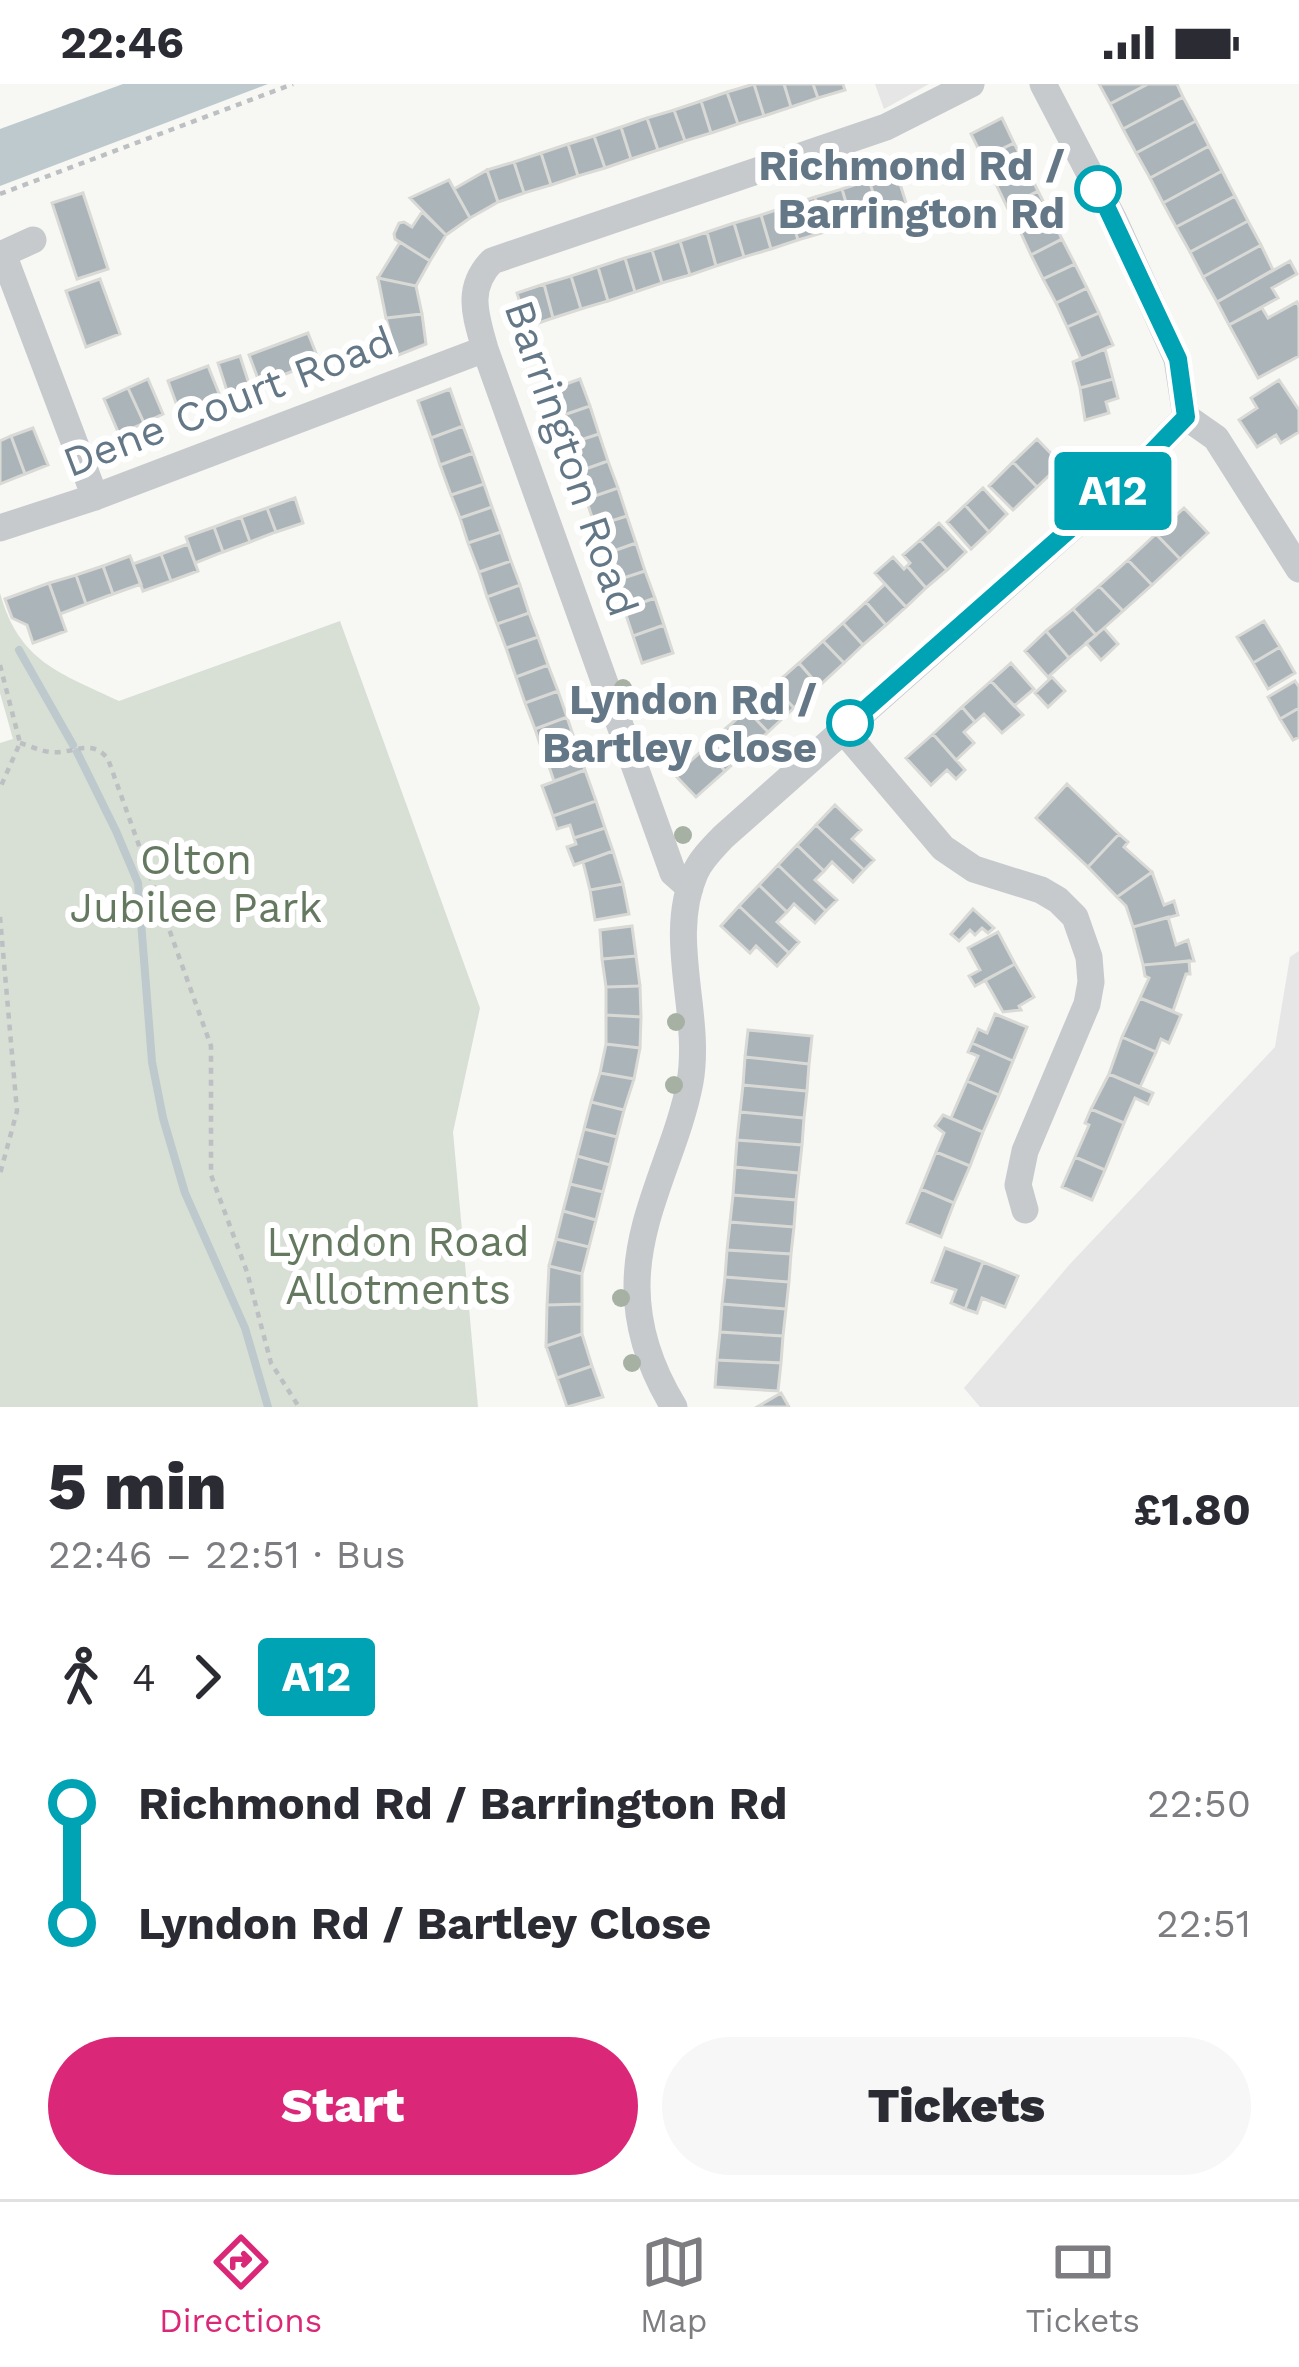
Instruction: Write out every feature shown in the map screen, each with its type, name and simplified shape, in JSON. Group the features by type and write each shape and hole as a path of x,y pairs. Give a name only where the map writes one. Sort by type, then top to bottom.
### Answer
{"street":[{"name":"Barrington Road","path":"690,888 673,873 484,350 472,303 475,287 492,261 886,127 971,84"},
{"path":"1043,84 1114,220 1178,359 1186,417 1216,438 1299,569"},
{"path":"33,240 2,254 95,497"},
{"name":"Dene Court Road","path":"0,529 484,350"},
{"path":"674,1407 644,1342 637,1286 640,1244 691,1076 685,916 701,861 1121,484 1186,417"},
{"path":"843,730 944,848 974,869 1042,890 1058,900 1075,917 1084,937 1091,982 1087,1004 1025,1151 1018,1185 1025,1210"}],"path":[{"path":"0,194 293,84"},
{"path":"0,665 20,743 0,788"},
{"path":"20,743 52,753 92,748 108,759 212,1046 211,1175 247,1272 271,1363 299,1407"},
{"path":"0,917 17,1111 0,1174"}],"shaded area":[{"path":"123,84 268,84 0,186 0,129"},
{"path":"875,84 929,84 884,109"},
{"path":"1299,951 1299,1407 980,1407 964,1388 1070,1264 1275,1047 1290,957"}],"green space":[{"name":"Olton Jubilee Park","path":"0,593 18,635 30,650 60,673 119,701 340,621 480,1008 453,1132 478,1407 0,1407 0,743 13,739 0,693"}],"building":[{"path":"754,84 764,116 738,124 727,92"},
{"path":"754,84 784,84 791,107 764,116"},
{"path":"784,84 813,84 818,98 791,107"},
{"path":"813,84 843,84 845,90 818,98"},
{"path":"1099,84 1148,84 1110,104"},
{"path":"1148,84 1177,84 1183,97 1123,129 1110,104"},
{"path":"727,92 738,124 711,133 701,101"},
{"path":"1183,97 1196,121 1136,153 1123,129"},
{"path":"701,101 711,133 685,141 674,110"},
{"path":"674,110 685,141 658,150 647,118"},
{"path":"647,118 658,150 631,159 621,127"},
{"path":"1002,118 1014,143 983,158 971,134"},
{"path":"1196,121 1209,146 1150,178 1136,153"},
{"path":"621,127 631,159 605,168 594,136"},
{"path":"594,136 605,168 578,176 568,144"},
{"path":"1014,143 1026,167 995,182 983,158"},
{"path":"568,144 578,176 551,185 541,153"},
{"path":"1209,146 1222,171 1163,203 1150,178"},
{"path":"541,153 551,185 524,193 514,162"},
{"path":"514,162 524,193 498,202 487,170"},
{"path":"1026,167 1038,191 1007,207 995,182"},
{"path":"487,170 498,202 470,218 454,189"},
{"path":"896,171 907,206 880,215 869,180"},
{"path":"1222,171 1235,196 1176,227 1163,203"},
{"path":"449,180 470,218 446,235 410,198"},
{"path":"869,180 880,215 852,223 842,189"},
{"path":"842,189 852,223 825,232 815,197"},
{"path":"1038,191 1050,215 1020,231 1007,207"},
{"path":"83,193 108,269 77,279 52,203"},
{"path":"1235,196 1248,221 1190,252 1176,227"},
{"path":"815,197 825,232 798,240 788,206"},
{"path":"788,206 798,240 771,249 761,215"},
{"path":"422,212 446,235 430,261 394,234 399,223 412,227"},
{"path":"761,215 771,249 744,257 734,223"},
{"path":"1050,215 1062,239 1031,255 1020,231"},
{"path":"1248,221 1261,245 1203,277 1190,252"},
{"path":"734,223 744,257 716,266 707,232"},
{"path":"707,232 716,266 690,275 680,241"},
{"path":"1062,239 1075,264 1043,279 1031,255"},
{"path":"680,241 690,275 662,283 652,250"},
{"path":"400,242 430,261 416,286 378,278"},
{"path":"1261,245 1273,270 1217,302 1203,277"},
{"path":"652,250 662,283 635,292 625,258"},
{"path":"625,258 635,292 608,301 598,267"},
{"path":"1290,261 1297,274 1272,288 1278,298 1229,325 1217,302"},
{"path":"1075,264 1087,288 1056,303 1043,279"},
{"path":"598,267 608,301 581,309 571,276"},
{"path":"571,276 581,309 553,318 544,284"},
{"path":"378,278 416,286 422,314 386,318"},
{"path":"100,279 120,334 86,347 66,291"},
{"path":"544,284 553,318 527,327 517,293"},
{"path":"1087,288 1099,313 1067,327 1056,303"},
{"path":"1297,302 1299,356 1258,378 1229,325 1262,308 1268,318"},
{"path":"1099,313 1113,345 1081,359 1067,327"},
{"path":"422,314 426,344 396,356 386,318"},
{"path":"308,333 319,361 260,384 249,355"},
{"path":"1105,349 1113,379 1080,388 1073,362"},
{"path":"240,356 250,387 228,394 218,363"},
{"path":"208,366 220,396 179,411 168,381"},
{"path":"148,379 163,414 144,423 128,388"},
{"path":"580,379 590,406 558,417 549,390"},
{"path":"1113,379 1118,398 1106,402 1109,413 1085,420 1080,388"},
{"path":"1279,380 1299,410 1299,432 1281,443 1276,435 1257,447 1239,420 1257,408 1251,398"},
{"path":"128,388 144,423 119,434 104,399"},
{"path":"450,389 463,426 431,438 418,401"},
{"path":"590,406 599,434 568,444 558,417"},
{"path":"463,426 473,453 440,465 431,438"},
{"path":"33,428 48,465 25,474 11,436"},
{"path":"599,434 608,461 577,472 568,444"},
{"path":"11,436 25,474 0,484 0,441"},
{"path":"1037,439 1061,464 1037,487 1013,462"},
{"path":"473,453 484,484 451,495 440,465"},
{"path":"608,461 618,488 586,499 577,472"},
{"path":"1013,462 1037,487 1013,510 989,486"},
{"path":"484,484 492,507 460,518 451,495"},
{"path":"618,488 627,516 595,526 586,499"},
{"path":"983,488 1007,514 989,532 965,505"},
{"path":"295,498 303,523 276,532 267,508"},
{"path":"965,505 989,532 971,549 947,522"},
{"path":"492,507 501,532 468,543 460,518"},
{"path":"267,508 276,532 250,542 241,517"},
{"path":"1184,508 1208,533 1180,559 1156,534"},
{"path":"627,516 636,543 605,554 595,526"},
{"path":"241,517 250,542 223,552 214,527"},
{"path":"939,523 966,552 947,570 920,540"},
{"path":"214,527 223,552 195,563 186,537"},
{"path":"501,532 511,561 479,572 468,543"},
{"path":"1156,534 1180,559 1152,585 1128,560"},
{"path":"920,540 947,570 926,588 903,555"},
{"path":"636,543 645,571 614,581 605,554"},
{"path":"188,544 198,571 171,581 161,554"},
{"path":"161,554 171,581 143,591 133,564"},
{"path":"130,556 141,584 113,594 103,566"},
{"path":"893,557 926,588 906,607 875,573"},
{"path":"1128,560 1152,585 1123,611 1099,586"},
{"path":"511,561 520,585 487,597 479,572"},
{"path":"103,566 113,594 86,604 76,575"},
{"path":"645,571 655,598 624,609 614,581"},
{"path":"76,575 86,604 60,614 49,583"},
{"path":"49,583 66,631 33,643 27,625 12,618 5,599"},
{"path":"885,584 906,607 886,625 866,602"},
{"path":"520,585 529,613 497,624 487,597"},
{"path":"1099,586 1123,611 1096,635 1073,609"},
{"path":"655,598 664,625 633,636 624,609"},
{"path":"866,602 886,625 863,645 843,623"},
{"path":"1073,609 1096,635 1069,658 1046,631"},
{"path":"529,613 538,637 506,648 497,624"},
{"path":"1264,621 1280,647 1253,663 1237,637"},
{"path":"843,623 863,645 844,663 823,641"},
{"path":"664,625 673,653 642,663 633,636"},
{"path":"1104,628 1118,644 1101,660 1086,643"},
{"path":"1046,631 1069,658 1048,677 1025,651"},
{"path":"538,637 548,665 516,677 506,648"},
{"path":"823,641 844,663 819,686 799,663"},
{"path":"1280,647 1295,673 1268,689 1253,663"},
{"path":"799,663 819,686 794,708 773,686"},
{"path":"1011,663 1034,689 1014,706 991,681"},
{"path":"548,665 558,691 525,703 516,677"},
{"path":"1052,677 1065,691 1048,707 1035,693"},
{"path":"991,681 1023,715 1002,733 984,714 975,722 962,707"},
{"path":"1295,681 1299,708 1280,719 1268,697"},
{"path":"773,686 794,708 768,732 747,710"},
{"path":"558,691 567,717 535,729 525,703"},
{"path":"962,707 975,722 964,732 974,743 956,760 933,734"},
{"path":"1299,708 1299,737 1293,740 1280,719"},
{"path":"747,710 768,732 746,752 725,729"},
{"path":"567,717 576,744 544,756 535,729"},
{"path":"725,729 746,752 725,771 705,748"},
{"path":"933,734 965,770 956,779 947,770 931,785 906,758"},
{"path":"578,747 585,770 554,781 546,758"},
{"path":"705,748 725,771 696,797 675,775"},
{"path":"585,770 596,801 553,816 542,786"},
{"path":"1067,784 1119,834 1088,867 1036,818"},
{"path":"596,801 605,828 574,838 570,825 557,829 553,816"},
{"path":"835,805 861,830 852,839 874,860 864,870 816,825"},
{"path":"816,825 864,870 853,882 832,862 824,871 797,845"},
{"path":"605,828 613,851 574,865 567,847 576,844 574,838"},
{"path":"1119,834 1128,842 1124,847 1152,872 1117,897 1088,867"},
{"path":"797,845 824,871 815,880 837,900 826,911 778,865"},
{"path":"613,851 623,884 590,890 583,862"},
{"path":"778,865 826,911 815,923 794,904 787,912 759,885"},
{"path":"1152,872 1164,905 1174,901 1178,915 1133,927 1126,906 1117,897"},
{"path":"623,884 629,914 595,920 590,890"},
{"path":"759,885 787,912 777,922 799,942 789,953 739,906"},
{"path":"739,906 789,953 777,966 756,946 750,953 721,926"},
{"path":"973,909 994,928 988,933 982,928 975,935 970,930 959,941 951,934"},
{"path":"1168,917 1176,945 1188,940 1194,961 1143,965 1133,927"},
{"path":"632,926 636,956 602,959 600,930"},
{"path":"998,932 1015,964 975,986 969,976 980,970 968,948"},
{"path":"636,956 640,986 606,987 602,959"},
{"path":"1189,961 1190,974 1186,974 1173,1011 1140,998 1149,978 1143,965"},
{"path":"1015,964 1034,997 1019,1006 1021,1010 1003,1012 985,980"},
{"path":"640,986 641,1017 606,1015 606,987"},
{"path":"1140,998 1181,1015 1169,1043 1161,1039 1156,1052 1122,1037"},
{"path":"995,1014 1027,1027 1013,1061 972,1043 978,1029 987,1033"},
{"path":"606,1015 641,1017 640,1048 606,1044"},
{"path":"748,1030 812,1036 809,1064 745,1057"},
{"path":"1122,1037 1156,1052 1140,1087 1109,1074"},
{"path":"972,1043 1013,1061 999,1095 967,1081 978,1056 968,1052"},
{"path":"606,1044 640,1048 634,1079 600,1073"},
{"path":"745,1057 809,1064 807,1091 743,1085"},
{"path":"600,1073 634,1079 624,1110 591,1102"},
{"path":"1109,1074 1153,1093 1148,1104 1135,1098 1124,1123 1091,1109"},
{"path":"967,1081 999,1095 983,1132 951,1118"},
{"path":"743,1085 807,1091 804,1118 740,1112"},
{"path":"591,1102 624,1110 617,1137 584,1129"},
{"path":"1091,1109 1124,1123 1105,1170 1075,1157"},
{"path":"740,1112 804,1118 802,1145 737,1140"},
{"path":"943,1115 983,1132 970,1166 936,1152 944,1133 935,1126"},
{"path":"584,1129 617,1137 610,1165 577,1156"},
{"path":"737,1140 802,1145 799,1173 735,1167"},
{"path":"936,1152 970,1166 954,1203 921,1189"},
{"path":"577,1156 610,1165 603,1192 570,1184"},
{"path":"1075,1157 1105,1170 1092,1200 1062,1187"},
{"path":"735,1167 799,1173 796,1200 733,1195"},
{"path":"570,1184 603,1192 596,1220 563,1211"},
{"path":"921,1189 954,1203 941,1237 907,1223"},
{"path":"733,1195 796,1200 794,1227 730,1222"},
{"path":"563,1211 596,1220 589,1247 556,1239"},
{"path":"730,1222 794,1227 791,1254 727,1250"},
{"path":"556,1239 589,1247 582,1274 549,1266"},
{"path":"945,1248 983,1262 965,1309 951,1303 956,1290 932,1282"},
{"path":"727,1250 791,1254 789,1282 725,1277"},
{"path":"983,1262 1018,1276 1005,1307 982,1298 977,1313 965,1309"},
{"path":"549,1266 582,1274 582,1304 547,1305"},
{"path":"725,1277 789,1282 786,1309 722,1304"},
{"path":"582,1304 582,1334 546,1346 547,1305"},
{"path":"722,1304 786,1309 783,1336 720,1332"},
{"path":"720,1332 783,1336 781,1363 717,1360"},
{"path":"582,1334 592,1366 557,1378 546,1346"},
{"path":"717,1360 781,1363 778,1391 715,1387"},
{"path":"592,1366 603,1397 567,1407 557,1378"},
{"path":"781,1393 789,1407 757,1407"}],"waterway":[{"path":"19,650 73,745"},
{"path":"77,752 138,883 152,1062 163,1118 185,1193 245,1328 268,1407"}],"bus line":[{"name":"A12","path":"850,723 1121,484 1186,417 1178,359 1098,189"}],"place":[{"name":"Richmond Rd / Barrington Rd","path":"1098,189"},
{"name":"Lyndon Rd / Bartley Close","path":"850,723"}],"park label":[{"name":"Lyndon Road Allotments","path":"398,1265"}]}
